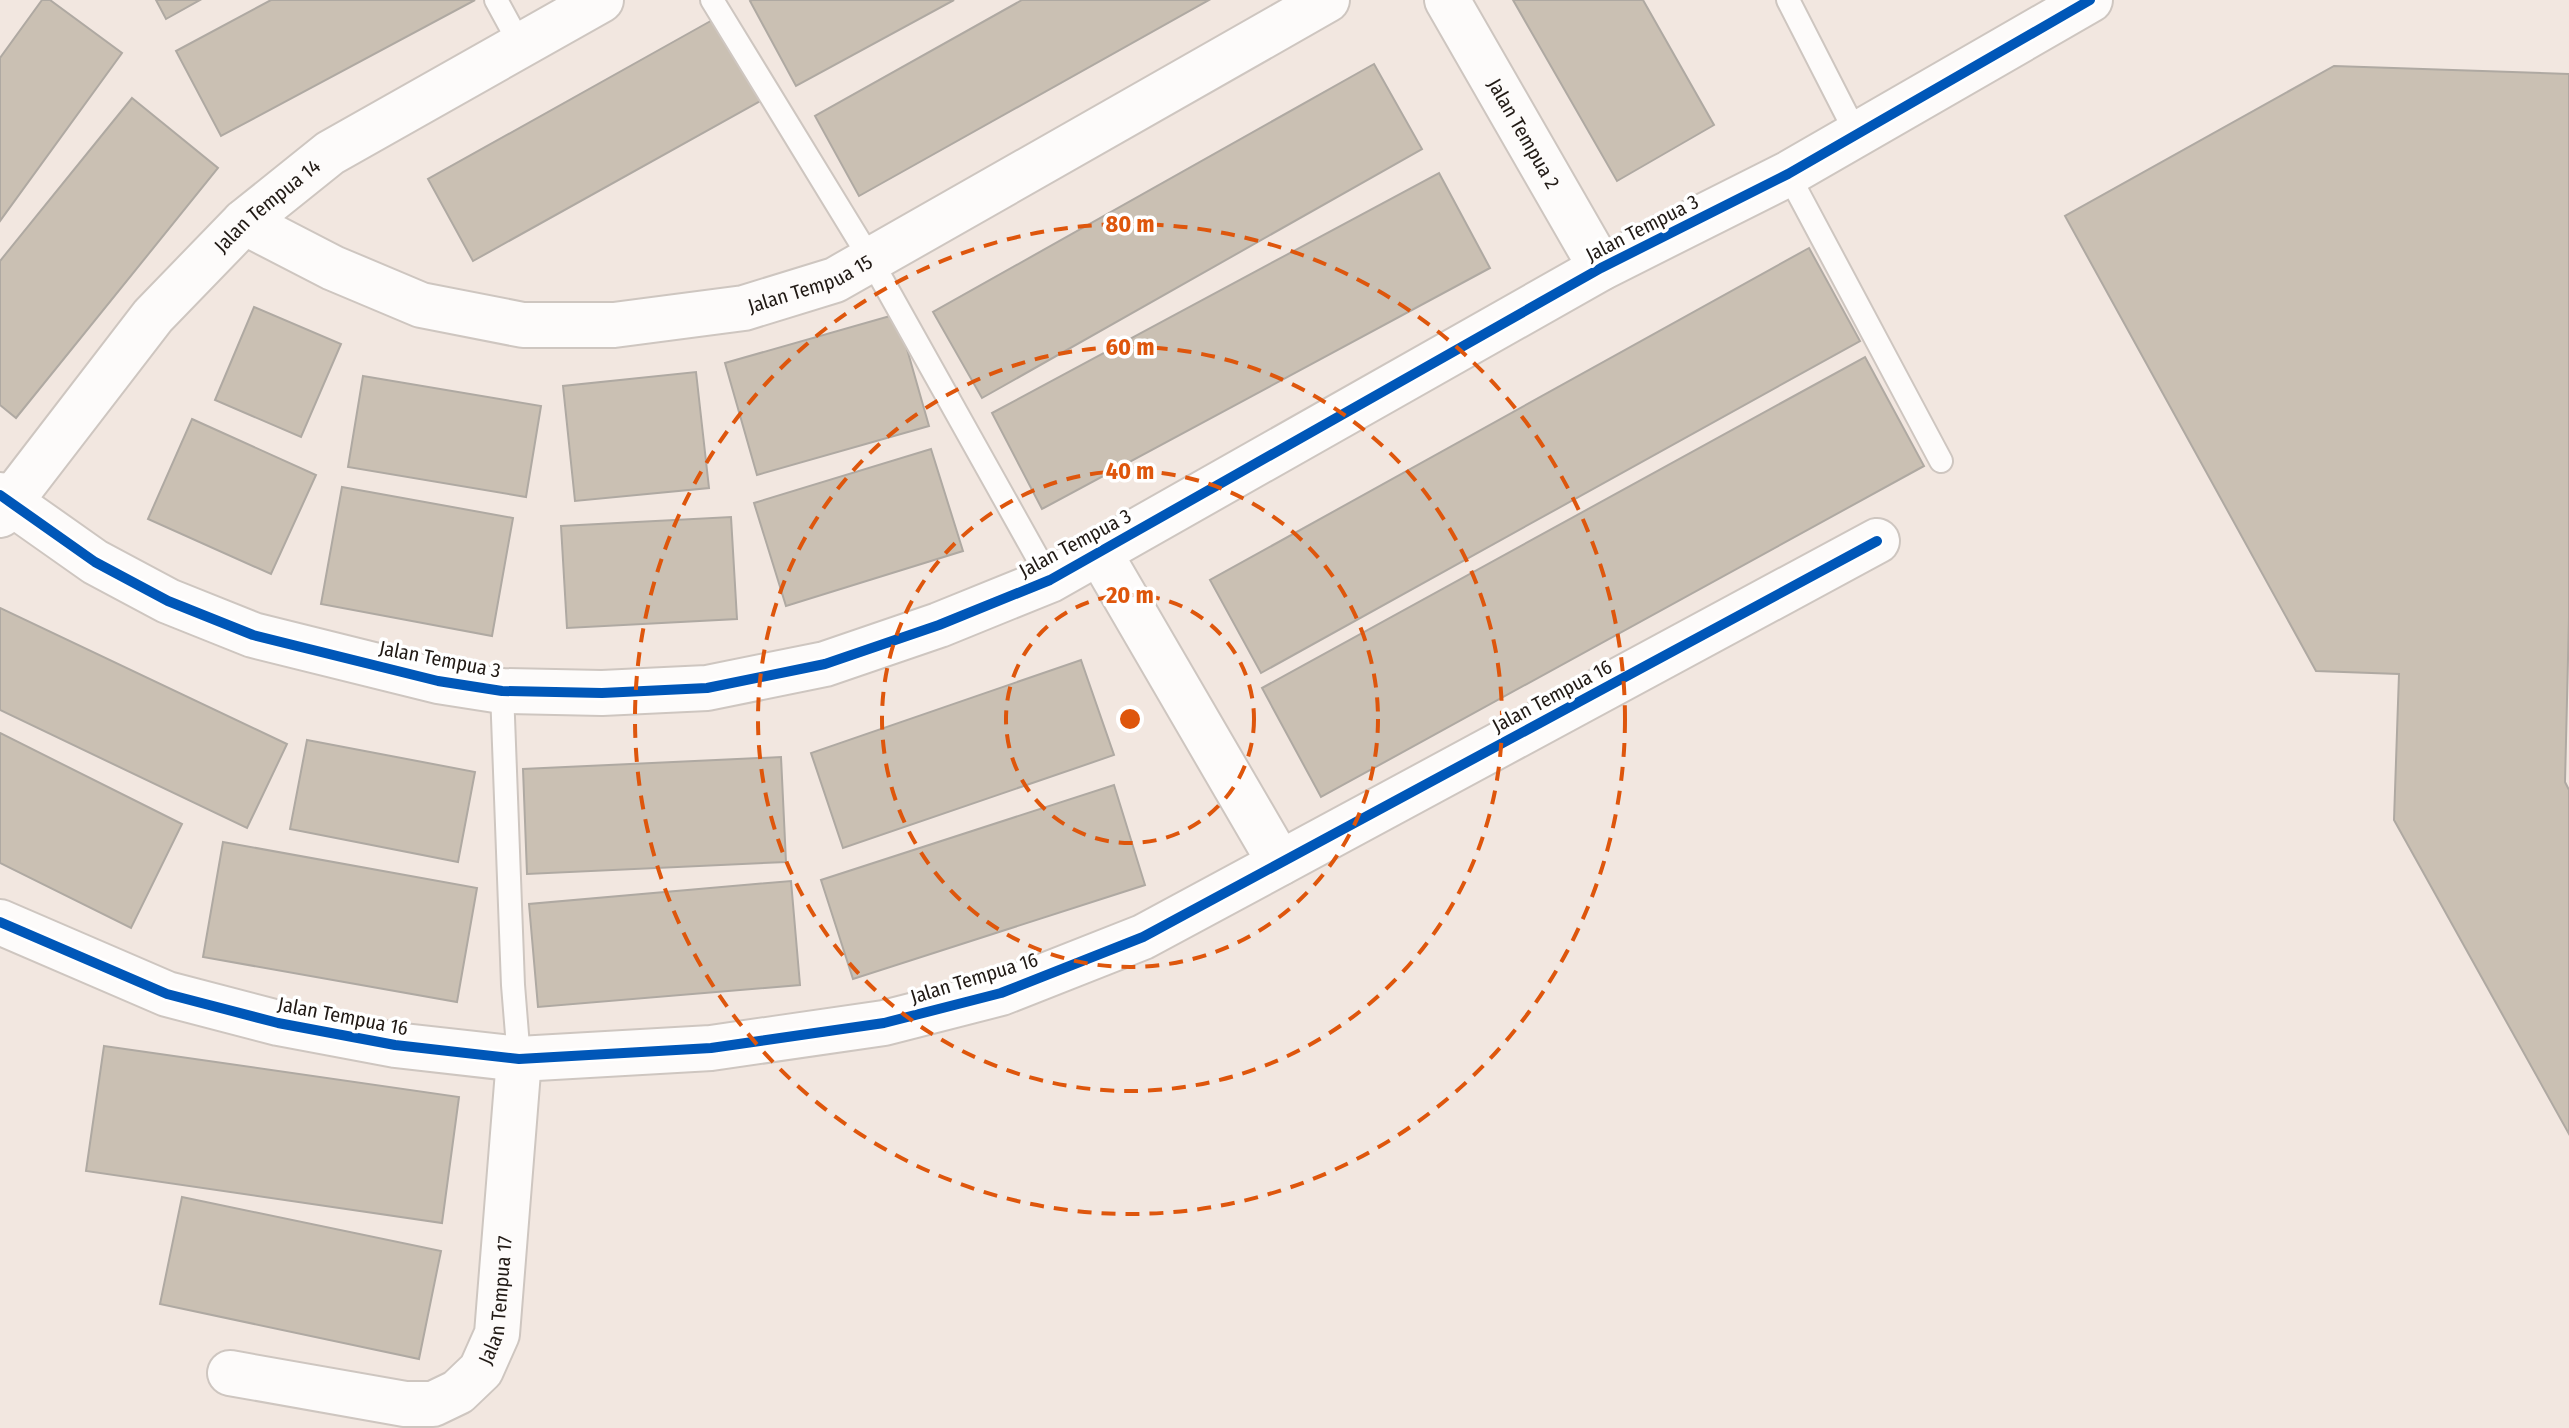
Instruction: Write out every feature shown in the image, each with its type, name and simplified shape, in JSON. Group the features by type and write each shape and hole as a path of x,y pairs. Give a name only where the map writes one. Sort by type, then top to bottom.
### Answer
{"street":[{"name":"Jalan Tempua 14","path":"3,504 153,316 244,222 330,153 601,0"},
{"name":"Jalan Tempua 15","path":"244,222 333,268 421,305 523,325 614,325 744,308 835,280 1327,0"},
{"name":"Jalan Tempua 2","path":"1447,0 1601,268"},
{"name":"Jalan Tempua 3","path":"3,504 95,562 168,601 253,635 438,681 502,691 602,693 707,688 825,664 939,625 1050,580 1601,268 1788,174 2090,0"},
{"name":"Jalan Tempua 16","path":"0,922 167,994 278,1023 395,1045 519,1059 711,1048 884,1023 1001,993 1143,937 1877,541"},
{"path":"1099,552 1280,863"},
{"name":"Jalan Tempua 17","path":"230,1373 405,1404 433,1404 458,1392 481,1370 497,1334 519,1059"}],"lane":[{"path":"496,0 520,44"},
{"path":"712,0 871,260 1050,580"},
{"path":"1788,0 1857,135"},
{"path":"1788,174 1941,461"},
{"path":"502,691 513,985 519,1059"}],"building":[{"path":"42,0 50,0 122,53 0,221 0,58"},
{"path":"156,0 200,0 166,19"},
{"path":"271,0 475,0 221,136 176,51"},
{"path":"752,0 954,0 796,86"},
{"path":"1022,0 1209,0 859,196 815,116"},
{"path":"1513,0 1643,0 1714,125 1617,181"},
{"path":"716,18 762,100 473,261 428,179"},
{"path":"1374,64 1422,149 982,398 933,312"},
{"path":"2334,66 2569,74 2569,618 2565,782 2569,790 2569,1134 2394,820 2399,674 2316,671 2065,216"},
{"path":"132,98 218,168 16,418 0,405 0,261"},
{"path":"1439,173 1490,268 1042,509 992,413"},
{"path":"1809,248 1860,341 1261,673 1210,580"},
{"path":"254,307 341,344 301,437 215,400"},
{"path":"897,314 929,426 757,475 725,363"},
{"path":"1865,357 1924,466 1321,797 1262,688"},
{"path":"696,372 709,488 575,501 563,386"},
{"path":"363,376 541,406 526,497 348,467"},
{"path":"192,419 316,475 271,574 148,519"},
{"path":"931,449 963,551 786,606 754,503"},
{"path":"342,487 513,518 492,636 321,604"},
{"path":"731,517 737,619 567,628 561,526"},
{"path":"0,608 287,744 247,828 0,710"},
{"path":"1081,660 1114,755 843,848 811,753"},
{"path":"0,733 182,824 131,928 0,863"},
{"path":"307,740 475,772 458,862 290,829"},
{"path":"781,757 786,862 527,874 523,769"},
{"path":"1114,785 1145,885 853,979 821,880"},
{"path":"223,842 477,888 457,1002 203,957"},
{"path":"791,881 800,985 538,1007 529,904"},
{"path":"104,1046 459,1097 442,1223 86,1171"},
{"path":"182,1197 441,1251 419,1359 160,1304"}],"cycle path":[{"path":"0,495 95,562 168,601 253,635 438,681 502,691 602,693 707,688 825,664 939,625 1050,580 1601,268 1788,174 2090,0"},
{"path":"0,922 167,994 278,1023 395,1045 519,1059 711,1048 884,1023 1001,993 1143,937 1877,541"}]}
